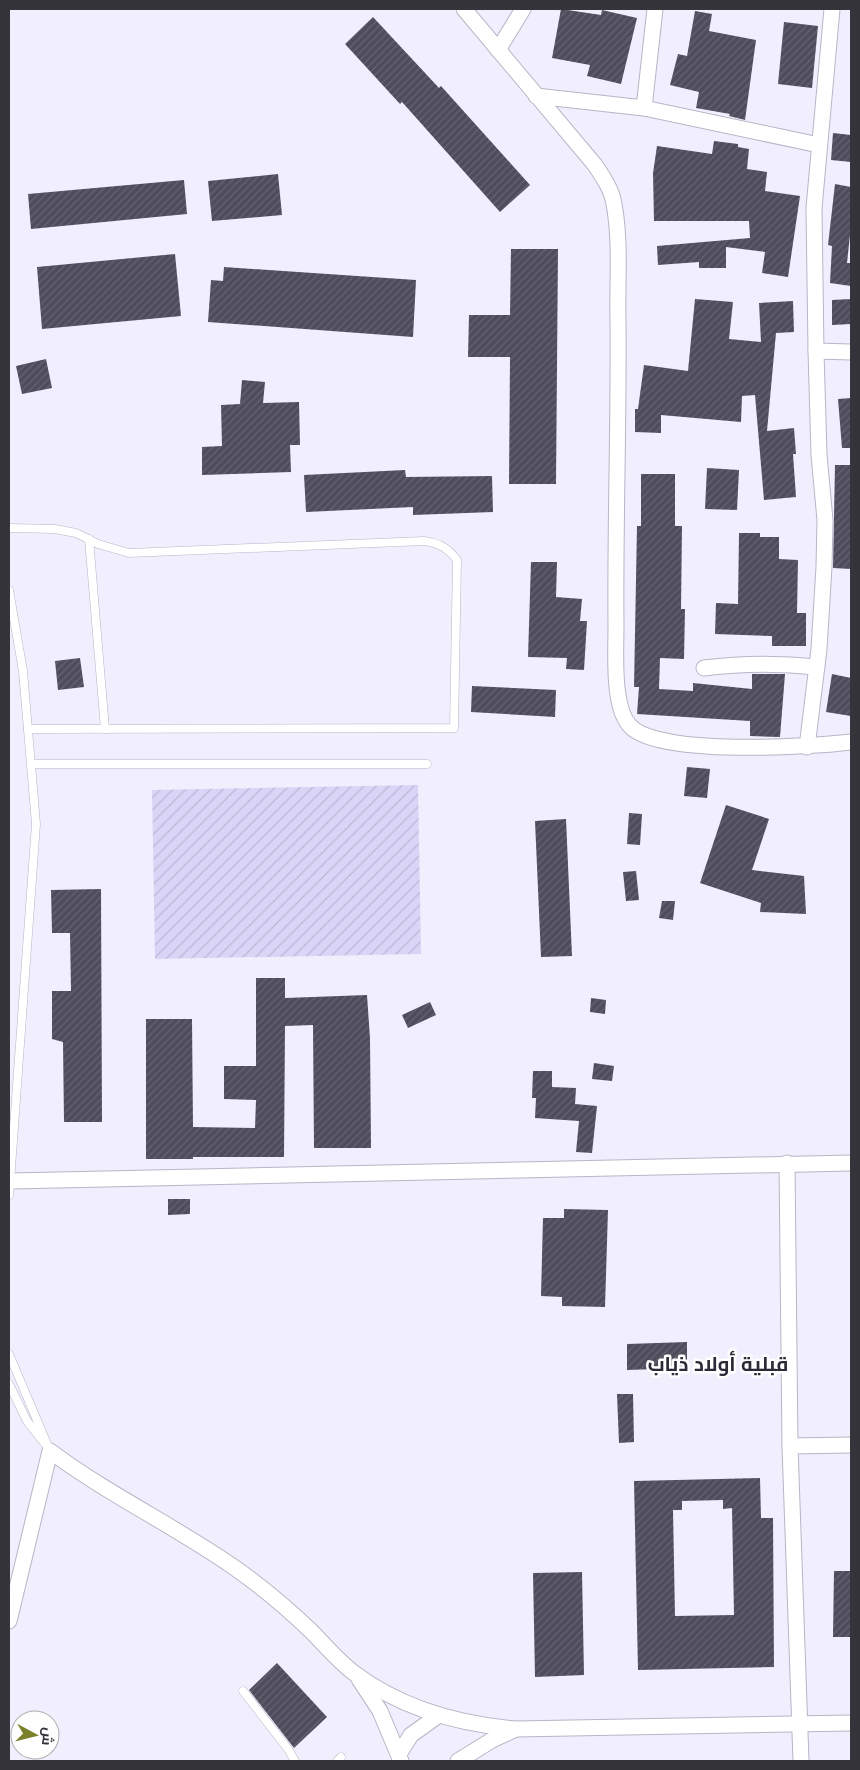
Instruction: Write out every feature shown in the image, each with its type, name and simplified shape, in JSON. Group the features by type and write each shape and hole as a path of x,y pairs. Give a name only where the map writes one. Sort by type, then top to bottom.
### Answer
{"street":[{"path":"464,9 595,165 605,180 614,204 617,233 618,359 615,505 616,643 620,710 632,728 665,741 734,747 806,748 851,742"},
{"path":"498,50 523,9"},
{"path":"644,108 655,9"},
{"path":"806,748 818,667 822,614 825,520 819,455 814,208 832,9"},
{"path":"536,96 644,108 819,145"},
{"path":"816,351 851,352"},
{"path":"704,668 773,663 818,667"},
{"path":"787,1163 790,1446 801,1761"},
{"path":"10,1188 787,1163 851,1163"},
{"path":"790,1446 851,1445"},
{"path":"9,1621 50,1451 102,1488 240,1571 294,1616 353,1672 394,1698 439,1716 464,1722 516,1729 851,1723"},
{"path":"353,1672 380,1711 400,1758"},
{"path":"400,1758 411,1735 439,1716"},
{"path":"458,1761 492,1740 516,1729"}],"lane":[{"path":"9,528 55,529 76,532 98,544 130,552 424,541 437,542 449,550 457,560 454,728 28,729"},
{"path":"89,539 105,729"},
{"path":"9,590 23,671 36,824 10,1188"},
{"path":"32,764 427,764"},
{"path":"9,1354 50,1451"},
{"path":"9,1384 27,1421 50,1451"},
{"path":"243,1691 288,1749 295,1761"}],"shaded area":[{"path":"418,785 421,954 155,959 152,790"}],"building":[{"path":"561,9 601,15 602,10 637,18 621,84 587,76 590,65 552,58"},
{"path":"695,11 712,14 709,31 756,40 745,120 729,116 730,114 696,108 699,92 670,85 678,54 687,56"},
{"path":"373,17 439,88 441,86 530,185 500,212 402,102 400,104 345,44"},
{"path":"784,22 818,26 812,88 778,84"},
{"path":"833,133 851,135 851,162 831,160"},
{"path":"714,141 738,144 738,147 749,149 747,169 767,172 765,191 800,196 788,277 762,273 765,252 726,247 726,268 699,268 699,262 658,265 657,246 750,238 749,221 654,221 653,173 657,146 712,154"},
{"path":"278,174 282,215 212,221 208,181"},
{"path":"184,180 187,214 31,229 28,194"},
{"path":"835,184 851,187 851,226 847,263 851,263 851,286 830,283 832,246 828,245"},
{"path":"511,249 558,249 556,484 509,484 510,357 468,357 469,315 510,315"},
{"path":"175,254 181,316 42,329 37,267"},
{"path":"224,267 416,280 413,337 208,322 211,280 223,281"},
{"path":"695,299 733,302 729,339 761,342 759,303 793,301 794,332 776,333 767,431 794,428 796,454 793,454 796,497 764,500 755,395 742,396 741,422 661,415 661,433 635,432 635,409 638,409 644,365 688,371"},
{"path":"851,299 851,324 832,325 832,300"},
{"path":"46,359 52,388 22,394 16,366"},
{"path":"242,380 265,382 263,403 299,402 300,445 290,445 291,472 202,475 202,447 222,446 221,405 240,404"},
{"path":"851,398 851,448 842,448 838,399"},
{"path":"835,465 851,465 851,569 833,568"},
{"path":"707,468 739,470 737,510 705,509"},
{"path":"405,470 406,477 492,476 493,512 413,515 413,507 306,512 304,475"},
{"path":"641,474 675,474 675,526 682,526 681,609 685,609 684,659 660,658 659,689 693,691 693,683 752,689 752,674 785,674 780,737 750,736 750,721 637,714 639,687 634,687 637,526 641,526"},
{"path":"739,533 760,533 760,537 779,537 779,559 798,560 797,613 806,613 806,646 772,646 772,636 715,634 716,603 738,604"},
{"path":"531,562 557,562 556,597 582,599 580,621 587,621 584,670 566,669 567,658 528,657"},
{"path":"80,658 84,687 58,690 55,661"},
{"path":"832,674 851,678 851,716 826,712"},
{"path":"472,686 556,690 555,717 471,712"},
{"path":"687,767 710,769 707,798 684,796"},
{"path":"726,805 769,819 752,870 804,876 806,914 760,912 761,903 700,883"},
{"path":"629,813 642,814 640,845 627,844"},
{"path":"566,819 572,956 541,957 535,821"},
{"path":"636,871 639,900 626,901 623,872"},
{"path":"101,889 102,1122 64,1122 63,1042 52,1039 52,991 71,991 70,933 52,933 51,890"},
{"path":"662,901 675,901 673,920 659,918"},
{"path":"256,978 285,978 285,998 367,995 370,1038 371,1148 314,1148 313,1025 285,1026 284,1157 146,1159 146,1019 192,1019 193,1127 255,1128 256,1100 224,1099 224,1066 256,1066"},
{"path":"591,998 606,1000 605,1014 590,1012"},
{"path":"430,1002 436,1015 408,1028 402,1015"},
{"path":"594,1063 614,1066 612,1081 592,1079"},
{"path":"533,1071 552,1071 552,1087 576,1088 575,1104 597,1106 592,1153 576,1152 579,1121 535,1118 536,1098 532,1098"},
{"path":"168,1199 190,1199 190,1214 168,1215"},
{"path":"564,1209 608,1210 605,1307 562,1306 562,1297 541,1296 543,1218 564,1218"},
{"path":"687,1342 687,1368 627,1370 627,1344"},
{"path":"617,1394 633,1394 634,1442 619,1443"},
{"path":"760,1478 761,1518 773,1518 774,1667 638,1670 634,1481","holes":["723,1500 723,1509 732,1508 734,1615 675,1616 673,1510 682,1510 682,1501"]},
{"path":"834,1571 851,1571 851,1637 833,1637"},
{"path":"582,1572 584,1675 535,1677 533,1573"},
{"path":"277,1663 327,1717 294,1748 249,1690"}],"district":[{"name":"قبلية أولاد ذياب","path":"718,1364"}]}
